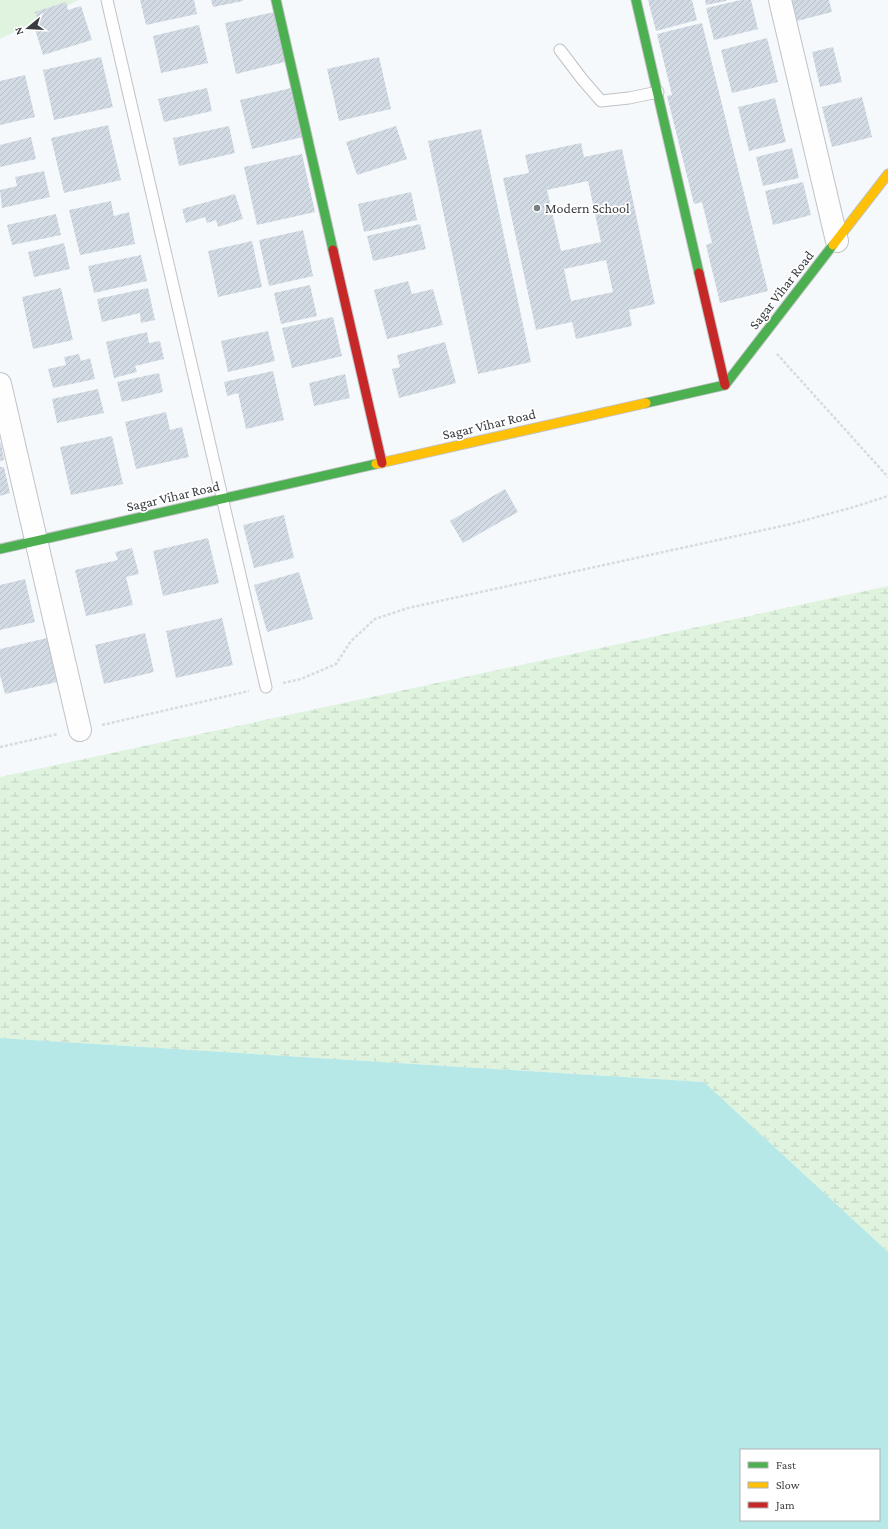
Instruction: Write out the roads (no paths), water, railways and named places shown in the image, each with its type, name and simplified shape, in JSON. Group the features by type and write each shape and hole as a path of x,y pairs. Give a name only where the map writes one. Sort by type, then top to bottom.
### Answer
{"street":[{"path":"276,0 382,463"},
{"path":"636,0 725,385"},
{"path":"780,0 837,241"},
{"name":"Sagar Vihar Road","path":"0,549 725,385 888,174"},
{"path":"0,384 80,730"}],"lane":[{"path":"108,0 266,687"},
{"path":"560,50 601,101 629,98 658,92"}],"water":[{"path":"0,1038 704,1082 888,1252 888,1529 0,1529"}],"place":[{"name":"Modern School","path":"537,208"}]}
